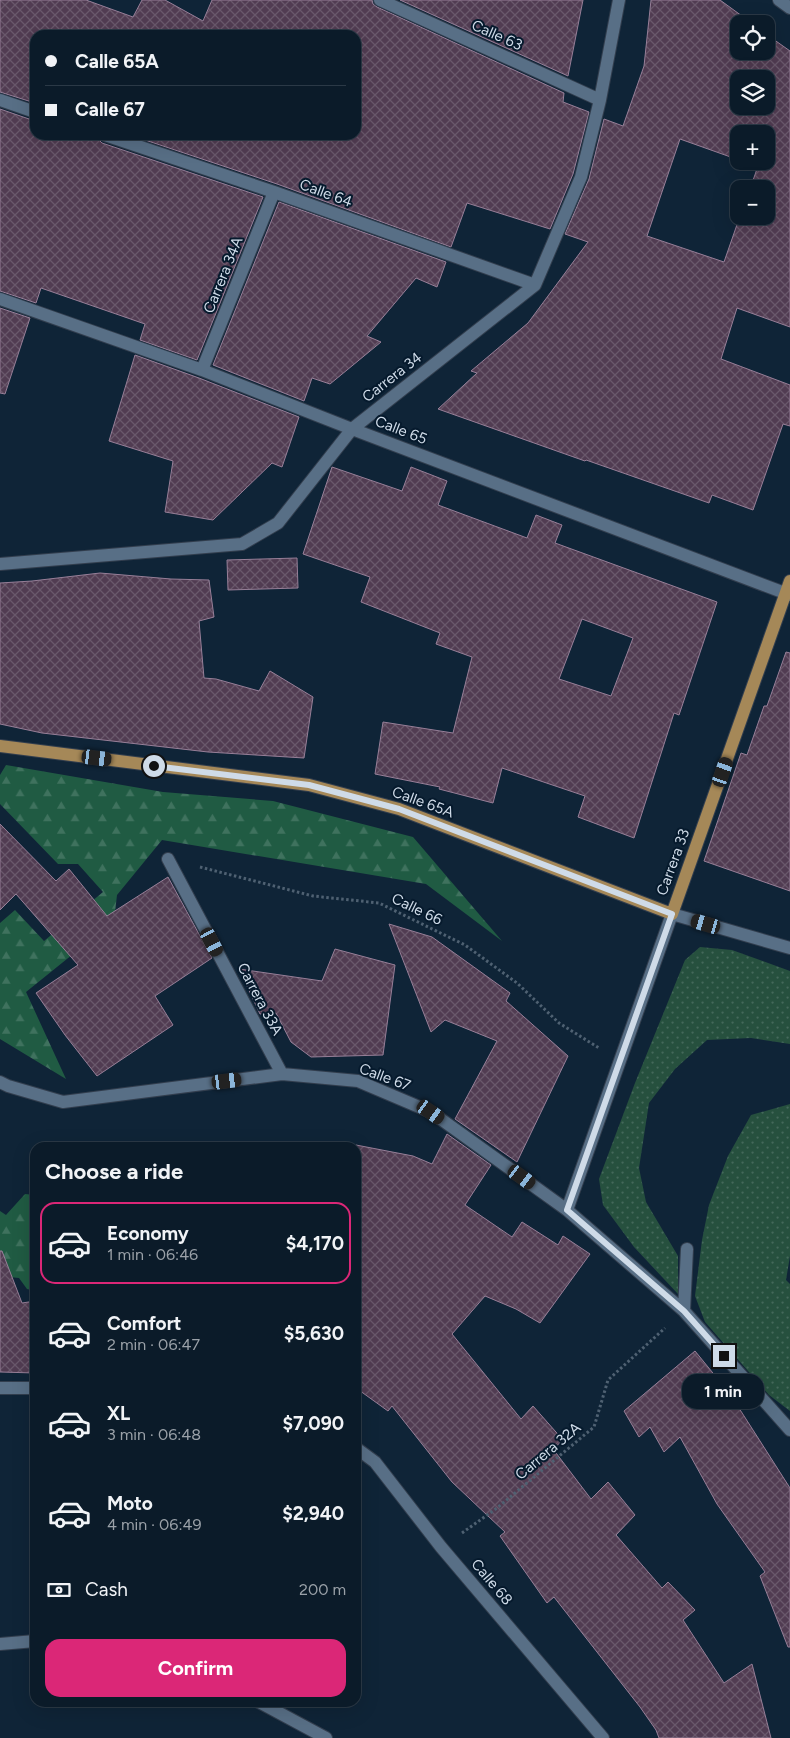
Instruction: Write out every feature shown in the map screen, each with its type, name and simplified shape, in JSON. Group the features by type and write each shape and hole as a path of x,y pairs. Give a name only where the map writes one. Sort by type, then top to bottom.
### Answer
{"main road":[{"name":"Carrera 33","path":"672,914 789,590"},
{"name":"Calle 65A","path":"0,746 318,788 399,809 672,914"}],"street":[{"name":"Calle 63","path":"380,0 600,100"},
{"name":"Carrera 34","path":"0,564 242,544 278,523 352,428 535,286 581,177 600,100 619,0"},
{"path":"779,0 790,8"},
{"path":"0,100 30,110"},
{"name":"Calle 64","path":"120,140 274,192 535,286"},
{"name":"Carrera 34A","path":"202,370 274,192"},
{"name":"Calle 65","path":"0,299 202,370 352,428 789,590"},
{"name":"Carrera 33A","path":"168,860 282,1074"},
{"name":"Calle 65A","path":"672,914 790,948"},
{"name":"Carrera 33","path":"567,1210 672,914"},
{"name":"Calle 67","path":"0,1082 63,1102 282,1074 358,1081 431,1112 567,1210 684,1311 790,1430"},
{"path":"684,1311 687,1249"},
{"path":"0,1388 30,1388"},
{"name":"Calle 68","path":"361,1452 374,1462 441,1547 603,1738"},
{"path":"0,1644 30,1641"},
{"path":"268,1707 326,1738"}],"path":[{"name":"Calle 66","path":"168,860 313,896 379,903 464,945 517,983 559,1023 619,1060"},
{"name":"Carrera 32A","path":"441,1547 497,1508 594,1427 608,1380 684,1311"}],"green space":[{"path":"6,765 163,792 273,801 413,837 502,941 426,884 162,840 117,895 114,921 26,992 66,1079 0,1039 0,923 15,910 44,941 103,892 78,864 58,864 0,804 0,775"},
{"path":"700,947 732,950 790,971 790,1044 751,1038 707,1040 675,1069 649,1103 639,1168 646,1202 678,1256 678,1294 634,1247 603,1205 599,1179 635,1083 685,960"},
{"path":"790,1104 790,1256 786,1280 790,1284 790,1411 769,1395 705,1322 695,1296 702,1240 709,1205 728,1156 751,1115"},
{"path":"25,1194 30,1194 30,1290 27,1289 19,1278 0,1276 0,1211 6,1215"}],"building":[{"path":"0,0 86,0 133,17 142,0 165,0 203,21 212,0 372,0 373,4 377,7 564,93 563,102 589,112 573,174 550,229 467,203 451,247 277,184 145,140 361,140 361,30 30,30 30,101 0,92"},
{"path":"400,0 583,0 568,76"},
{"path":"651,0 720,0 741,15 730,15 730,60 775,60 775,40 790,51 790,327 737,308 721,359 790,385 790,426 783,424 753,510 712,495 709,503 438,409 477,373 471,371 528,323 588,242 565,234 589,179 604,119 623,126 644,66","holes":["730,125 775,125 775,170 757,170 753,180 775,180 775,225 737,225 724,262 647,236 680,139 730,157"]},
{"path":"0,109 30,119 30,140 99,140 102,143 263,197 197,360 140,340 145,324 41,288 36,303 0,291"},
{"path":"279,202 446,262 437,287 416,278 367,336 381,342 330,384 312,378 304,401 213,365"},
{"path":"0,308 30,318 5,394 0,393"},
{"path":"135,355 299,417 282,467 272,463 213,520 165,512 173,461 109,441"},
{"path":"332,467 402,491 411,467 447,481 438,505 527,538 536,515 562,525 555,543 717,602 679,715 674,713 634,838 578,817 585,796 502,768 493,803 439,789 440,787 375,774 383,722 453,733 472,657 436,644 440,633 361,602 370,577 303,554","holes":["582,619 633,638 611,696 559,679"]},
{"path":"297,558 298,588 228,590 227,560"},
{"path":"100,573 209,580 214,617 199,621 204,678 216,679 259,691 270,671 313,697 304,758 208,752 42,733 0,724 0,583"},
{"path":"786,652 790,653 790,891 704,861 741,753 747,755"},
{"path":"0,824 56,881 69,869 107,916 168,877 212,958 155,996 173,1025 97,1076 65,1035 36,993 78,965 16,894 0,910"},
{"path":"389,924 432,937 510,993 506,1001 568,1056 517,1162 455,1119 497,1041 445,1020 431,1032"},
{"path":"335,949 395,965 383,1055 311,1057 291,1042 276,1013 260,1014 239,969 322,981"},
{"path":"447,1134 491,1165 465,1205 512,1237 522,1222 558,1245 563,1236 590,1254 540,1323 516,1309 485,1296 452,1334 521,1419 533,1406 563,1440 553,1449 591,1499 608,1482 635,1515 616,1535 662,1588 668,1582 695,1610 683,1620 724,1683 752,1664 771,1738 659,1738 656,1730 640,1707 554,1597 547,1603 500,1536 505,1532 452,1482 392,1406 388,1411 361,1392 361,1146 413,1156 432,1164"},
{"path":"0,1251 2,1251 22,1303 30,1302 30,1373 0,1372"},
{"path":"695,1351 730,1394 790,1488 790,1647 788,1647 760,1576 765,1572 717,1504 680,1437 664,1452 650,1427 639,1437 624,1411"}],"route":[{"path":"154,766 309,785 399,809 672,914 567,1210 684,1311 724,1356"}]}
